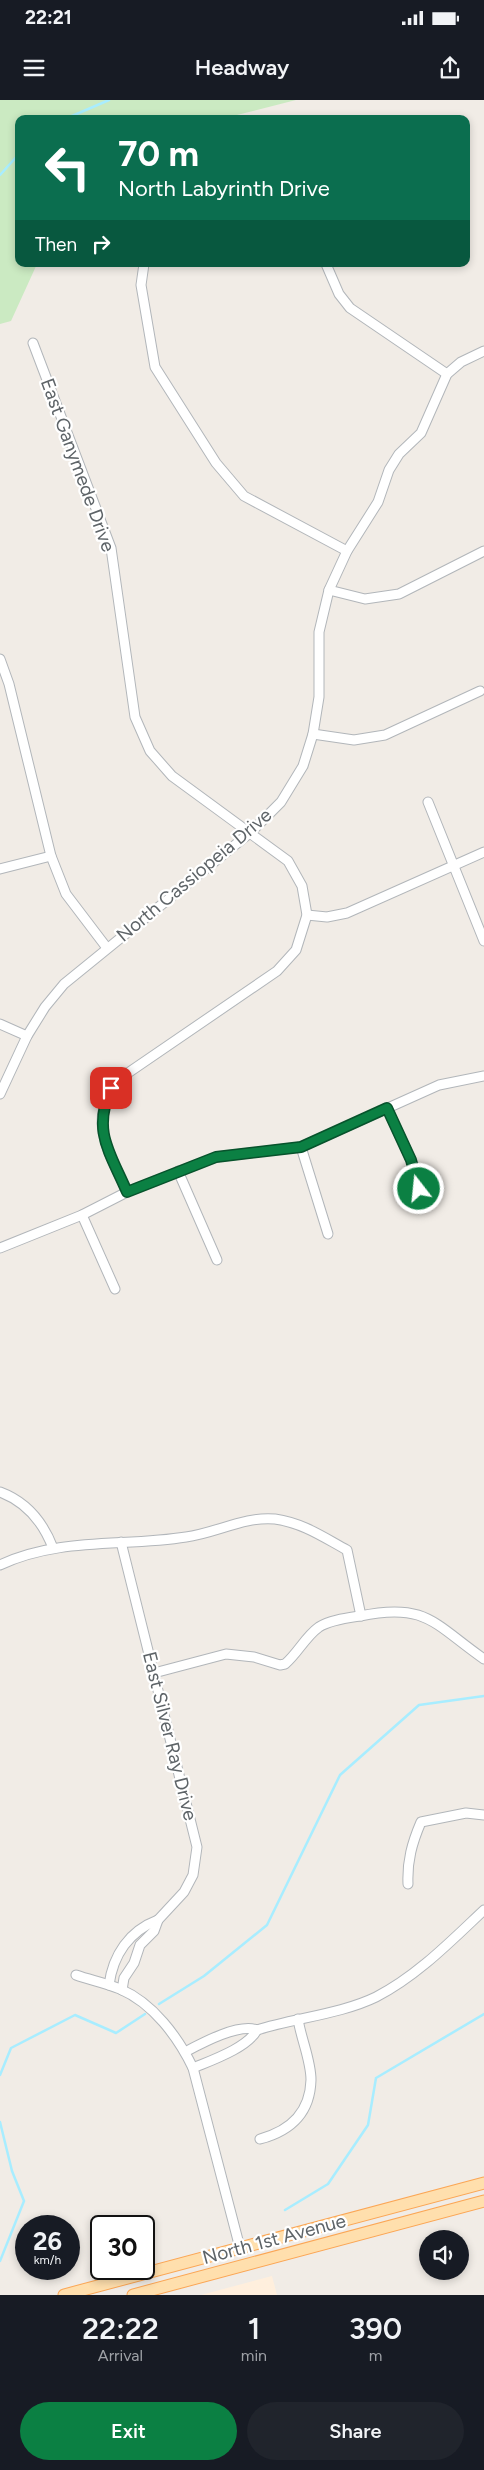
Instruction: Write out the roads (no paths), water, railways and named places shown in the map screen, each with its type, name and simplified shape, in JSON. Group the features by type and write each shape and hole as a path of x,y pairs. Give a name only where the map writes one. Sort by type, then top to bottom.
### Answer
{"main road":[{"name":"North 1st Avenue","path":"64,2295 484,2183"},
{"name":"North 1st Avenue","path":"133,2295 484,2201"}],"street":[{"path":"144,267 141,285 155,368 216,463 244,496 347,551"},
{"path":"327,267 338,294 350,308 447,374"},
{"name":"East Ganymede Drive","path":"33,342 111,548 135,717 150,751 172,776 251,832 288,861 302,886 307,915 296,950 277,970 124,1076 111,1088 104,1104 101,1125 107,1146 127,1192"},
{"name":"North Cassiopeia Drive","path":"0,1094 27,1036 45,1007 64,984 251,832 281,802 303,766 313,734 320,696 319,632 329,590 347,551 378,502 389,470 399,454 421,432 447,374 460,362 484,351"},
{"path":"329,590 365,599 399,594 484,551"},
{"path":"0,659 9,684 51,856 66,894 108,948"},
{"path":"313,734 354,740 385,735 480,692"},
{"path":"428,802 455,865 484,941"},
{"path":"307,915 327,917 347,913 484,852"},
{"path":"0,870 51,856"},
{"path":"0,1024 27,1036"},
{"path":"0,1248 82,1215 127,1192 216,1157 301,1147 439,1085 484,1076"},
{"path":"387,1108 411,1160 423,1204"},
{"path":"301,1147 328,1234"},
{"path":"178,1171 217,1260"},
{"path":"82,1215 115,1289"},
{"path":"0,1492 23,1504 36,1517 47,1531 53,1548"},
{"path":"0,1565 53,1548 76,1544 188,1537 259,1519 295,1523 321,1534 347,1550 360,1616"},
{"name":"East Silver Ray Drive","path":"121,1542 197,1847 193,1875 184,1892 158,1920 154,1931 140,1945 134,1963 124,1978 122,1990"},
{"path":"154,1673 226,1654 236,1654 280,1665 285,1664 307,1637 321,1626 360,1616 398,1611 424,1616 484,1659"},
{"path":"408,1884 407,1866 413,1842 421,1822 466,1814 484,1816"},
{"path":"185,2052 224,2033 251,2028 258,2030 352,2006 375,1997 403,1980 484,1910"},
{"name":"East Silver Ray Drive","path":"109,1985 110,1972 123,1944 148,1924 158,1920"},
{"path":"76,1975 122,1990 157,2016 185,2052 193,2068 240,2248"},
{"path":"260,2139 277,2134 288,2128 301,2114 308,2099 311,2079 298,2019"},
{"path":"193,2068 229,2052 254,2037 258,2030"}],"waterway":[{"path":"74,115 109,100"},
{"path":"0,175 15,158"},
{"path":"159,2004 204,1976 267,1925 340,1775 419,1705 484,1696"},
{"path":"0,2075 11,2048 75,2015 116,2033 145,2014"},
{"path":"285,2210 328,2184 368,2125 376,2078 484,2014"},
{"path":"0,2122 12,2171 24,2201 0,2261"}]}
